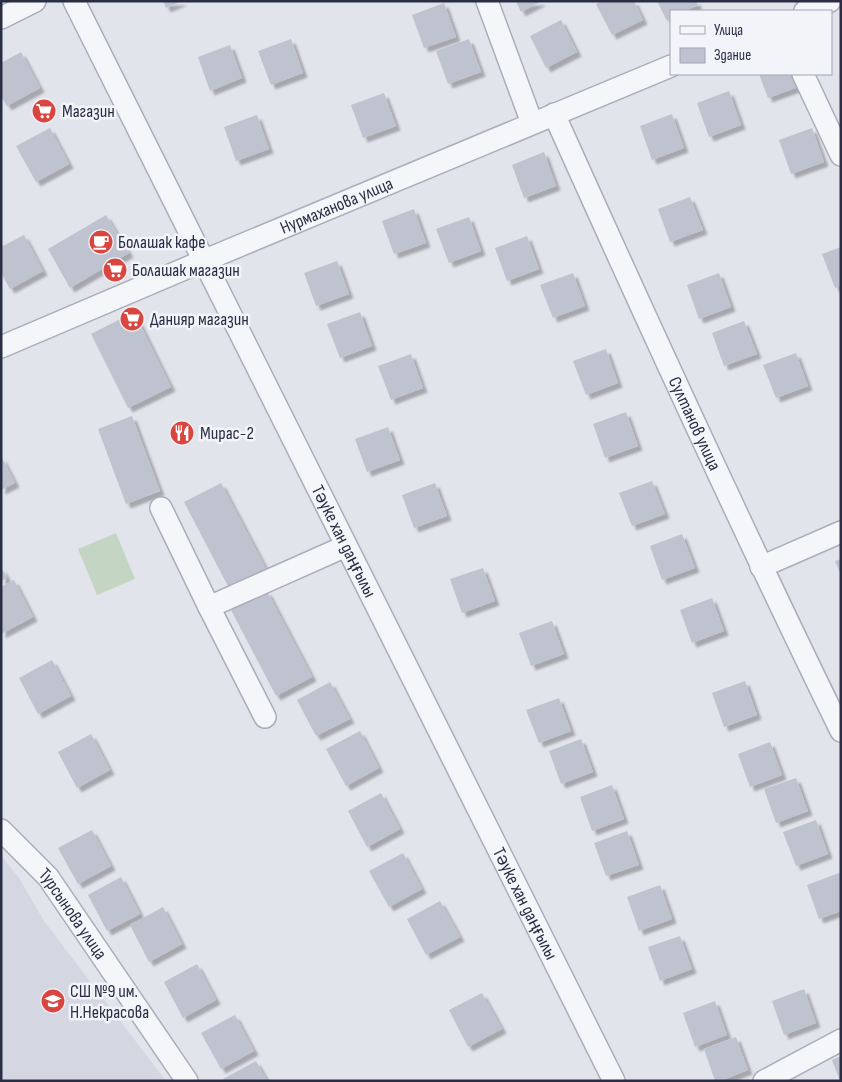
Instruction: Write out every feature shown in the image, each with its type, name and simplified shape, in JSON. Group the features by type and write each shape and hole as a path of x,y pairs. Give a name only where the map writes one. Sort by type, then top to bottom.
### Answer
{"street":[{"path":"1,18 35,1"},
{"name":"Тәуке хан даңғылы","path":"74,1 614,1081"},
{"path":"487,1 532,123"},
{"path":"808,10 830,1"},
{"name":"Нурмаханова улица","path":"1,346 670,66"},
{"path":"803,75 841,155"},
{"name":"Султанов улица","path":"554,114 663,358 761,567 834,700 841,731"},
{"path":"161,508 265,717"},
{"path":"761,567 841,532"},
{"path":"209,607 346,546"},
{"name":"Турсынова улица","path":"1,830 48,877 187,1081"},
{"path":"764,1081 841,1040"}],"shaded area":[{"name":"СШ №9 им. Н.Некрасова","path":"1,855 19,878 44,921 166,1081 1,1081"}],"green space":[{"path":"116,533 135,579 97,595 78,549"}],"building":[{"path":"163,1 183,1 166,8"},
{"path":"516,1 542,1 521,12"},
{"path":"601,1 634,1 643,20 612,35 596,4"},
{"path":"657,1 696,1 698,5 687,10 670,10 670,20 667,21"},
{"path":"444,3 456,37 424,48 412,15"},
{"path":"561,20 577,52 546,68 530,36"},
{"path":"291,39 303,73 271,85 258,51"},
{"path":"469,39 481,72 448,84 436,51"},
{"path":"230,45 242,78 210,91 198,57"},
{"path":"21,52 40,88 7,106 1,96 1,63"},
{"path":"759,75 796,75 801,86 768,98"},
{"path":"729,91 741,125 709,137 697,103"},
{"path":"384,93 396,126 363,138 351,105"},
{"path":"672,114 684,148 652,160 640,126"},
{"path":"257,115 269,149 236,161 224,127"},
{"path":"50,128 69,164 36,182 16,146"},
{"path":"812,128 824,162 791,174 779,140"},
{"path":"544,152 556,186 524,198 512,165"},
{"path":"690,197 703,230 670,242 658,209"},
{"path":"414,209 426,243 394,254 382,221"},
{"path":"106,215 129,253 70,288 48,249"},
{"path":"469,217 481,251 449,263 436,229"},
{"path":"24,235 43,271 10,289 1,273 1,247"},
{"path":"527,236 539,269 507,281 495,248"},
{"path":"841,247 841,285 835,288 822,254"},
{"path":"337,261 349,294 316,306 304,273"},
{"path":"573,273 585,306 553,318 540,285"},
{"path":"719,273 731,307 699,319 687,285"},
{"path":"134,312 171,387 128,408 91,334"},
{"path":"360,312 372,346 340,358 327,324"},
{"path":"744,321 757,354 724,366 712,333"},
{"path":"606,349 618,383 586,395 573,361"},
{"path":"796,353 808,386 776,398 763,365"},
{"path":"411,354 423,388 391,400 378,366"},
{"path":"626,412 638,446 605,458 593,424"},
{"path":"132,416 160,491 126,504 98,429"},
{"path":"388,427 400,460 367,472 355,439"},
{"path":"1,456 15,483 1,490"},
{"path":"652,481 665,514 632,526 619,493"},
{"path":"221,483 266,569 229,588 184,502"},
{"path":"435,483 447,516 414,528 402,495"},
{"path":"682,534 695,568 662,580 650,546"},
{"path":"841,559 841,575 835,561"},
{"path":"1,567 7,578 1,581"},
{"path":"483,568 495,601 462,613 450,579"},
{"path":"14,580 33,617 1,634 1,587"},
{"path":"267,591 312,677 276,696 231,610"},
{"path":"712,598 724,631 692,643 680,610"},
{"path":"552,621 564,654 531,666 519,633"},
{"path":"52,660 71,696 38,714 19,678"},
{"path":"745,681 757,715 724,727 712,693"},
{"path":"330,682 350,719 316,736 297,700"},
{"path":"559,698 571,731 539,743 526,710"},
{"path":"360,731 379,768 346,786 326,749"},
{"path":"91,734 110,770 77,788 58,752"},
{"path":"581,739 593,772 561,784 549,751"},
{"path":"770,742 782,775 750,787 738,754"},
{"path":"796,778 808,811 776,823 764,789"},
{"path":"612,785 624,819 592,831 580,797"},
{"path":"381,793 400,829 367,847 348,811"},
{"path":"816,820 828,854 796,866 783,832"},
{"path":"92,830 111,866 78,884 58,848"},
{"path":"627,831 639,865 606,876 594,843"},
{"path":"403,853 422,889 389,907 369,871"},
{"path":"839,873 841,877 841,911 819,919 807,885"},
{"path":"121,877 140,914 107,931 88,895"},
{"path":"660,885 672,919 639,931 627,897"},
{"path":"440,901 460,937 426,955 407,919"},
{"path":"163,907 182,944 149,962 130,925"},
{"path":"680,936 692,969 660,981 648,947"},
{"path":"197,964 216,1000 183,1018 164,982"},
{"path":"804,989 816,1023 784,1035 772,1001"},
{"path":"482,993 502,1029 468,1047 449,1010"},
{"path":"715,1001 727,1035 695,1047 683,1013"},
{"path":"235,1015 254,1051 221,1069 201,1033"},
{"path":"736,1037 748,1070 720,1081 715,1081 704,1049"},
{"path":"841,1056 841,1081 840,1081 832,1060"},
{"path":"256,1061 267,1081 224,1081 223,1079"}],"place":[{"name":"Магазин","path":"44,111"},
{"name":"Болашак кафе","path":"101,242"},
{"name":"Болашак магазин","path":"115,270"},
{"name":"Данияр магазин","path":"132,319"},
{"name":"Мирас-2","path":"182,433"},
{"name":"СШ №9 им. Н.Некрасова","path":"53,1001"}]}
